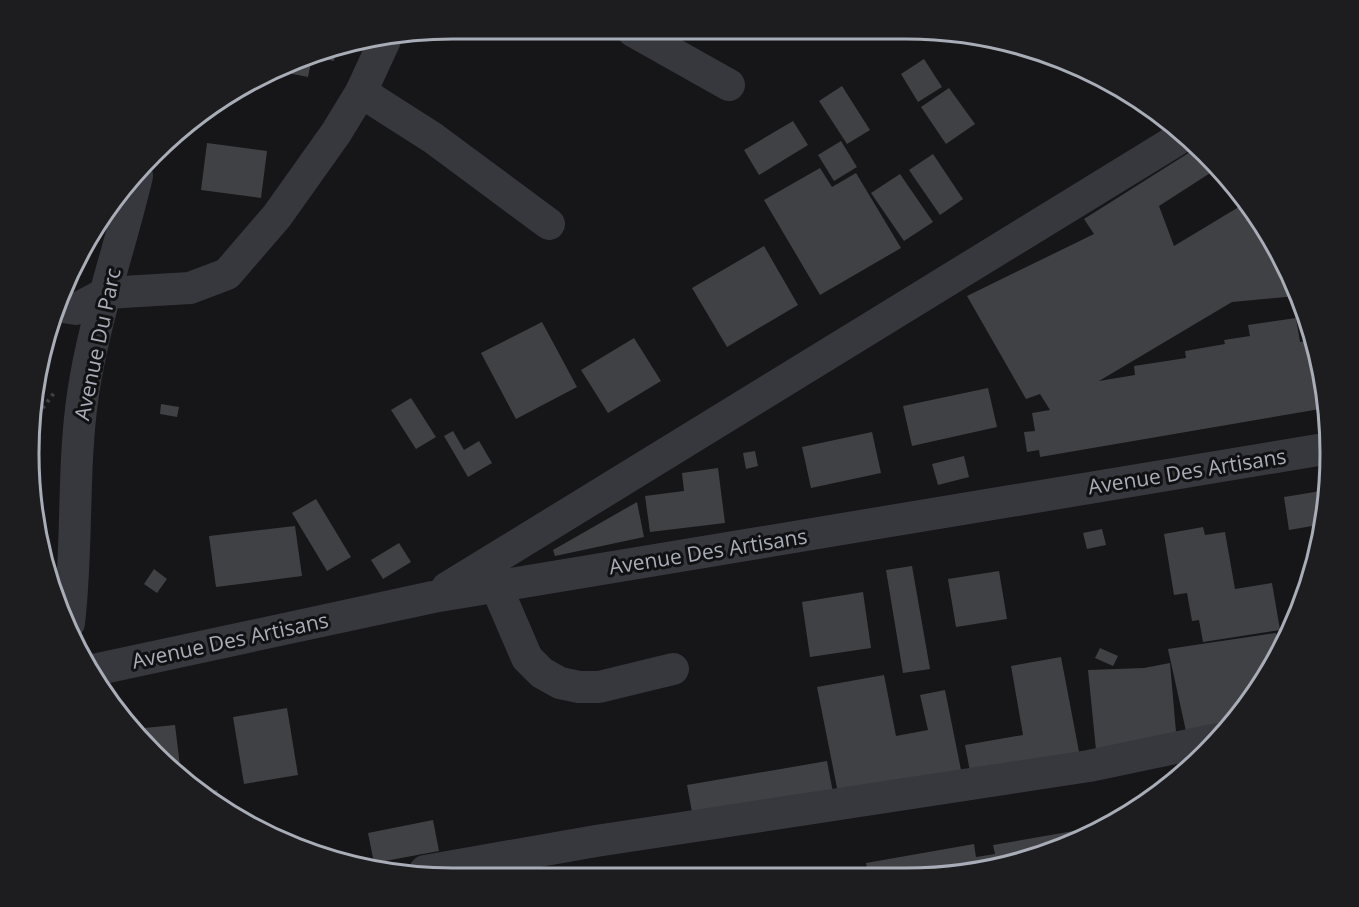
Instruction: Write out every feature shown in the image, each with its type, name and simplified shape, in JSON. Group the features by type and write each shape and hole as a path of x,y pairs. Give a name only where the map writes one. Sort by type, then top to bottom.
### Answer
{"street":[{"path":"647,39 729,86"},
{"path":"66,307 76,309 106,293 190,288 227,274 277,216 336,133 361,92 383,45"},
{"path":"361,92 433,138 549,224"},
{"path":"673,669 599,687 579,687 560,683 542,673 527,658 490,576 1177,140"},
{"name":"Avenue Du Parc","path":"70,609 83,393 133,191"},
{"name":"Avenue Des Artisans","path":"100,669 433,597 490,576 1320,450"},
{"path":"444,868 607,839 1089,766 1202,743"}],"building":[{"path":"924,59 942,87 918,102 901,74"},
{"path":"310,65 308,77 290,73"},
{"path":"842,86 870,130 847,144 819,101"},
{"path":"949,88 975,124 946,144 921,107"},
{"path":"793,121 808,145 759,175 744,150"},
{"path":"841,141 857,167 834,181 818,155"},
{"path":"207,143 267,151 261,198 201,190"},
{"path":"1190,152 1211,173 1159,206 1174,246 1238,207 1264,246 1289,297 1232,302 1099,381 1135,375 1134,366 1186,358 1185,351 1225,344 1224,340 1250,336 1248,325 1296,318 1300,342 1305,341 1306,346 1317,410 1040,457 1039,450 1027,452 1024,432 1035,431 1032,413 1050,410 1040,394 1026,399 967,296 1094,234 1084,219"},
{"path":"933,154 963,199 940,215 909,170"},
{"path":"820,168 832,187 856,173 901,248 820,295 764,200"},
{"path":"900,174 933,222 904,241 871,193"},
{"path":"764,246 798,305 727,347 692,288"},
{"path":"542,322 577,387 516,419 481,353"},
{"path":"634,338 661,381 608,413 581,370"},
{"path":"988,388 997,427 912,446 903,406"},
{"path":"411,398 436,437 416,449 391,410"},
{"path":"161,404 179,407 177,417 160,414"},
{"path":"453,431 464,450 479,441 492,463 468,477 444,436"},
{"path":"872,432 881,473 811,488 802,447"},
{"path":"755,451 758,466 746,469 743,453"},
{"path":"964,456 969,477 938,485 932,464"},
{"path":"718,468 725,523 650,532 645,496 684,491 682,473"},
{"path":"1318,491 1313,526 1289,530 1284,497"},
{"path":"316,499 351,557 327,571 292,513"},
{"path":"637,502 644,537 555,556 553,550"},
{"path":"295,526 302,576 216,587 209,536"},
{"path":"1203,527 1205,535 1225,532 1235,589 1272,583 1280,630 1203,642 1199,620 1192,621 1187,593 1174,595 1164,534"},
{"path":"1102,529 1106,545 1087,549 1083,533"},
{"path":"399,543 411,562 383,579 371,560"},
{"path":"912,566 930,669 903,673 886,570"},
{"path":"154,569 167,579 157,593 144,584"},
{"path":"999,571 1007,619 956,627 948,579"},
{"path":"863,592 871,648 810,657 802,602"},
{"path":"1276,633 1277,637 1250,684 1213,731 1187,736 1168,649"},
{"path":"1100,648 1118,656 1113,666 1095,658"},
{"path":"1061,657 1080,757 971,777 965,745 1023,735 1011,666"},
{"path":"1170,663 1177,743 1096,750 1088,670 1144,668"},
{"path":"884,675 896,736 928,730 920,695 945,690 962,775 839,798 817,687"},
{"path":"287,708 298,775 244,784 233,717"},
{"path":"175,725 180,765 160,747 143,728"},
{"path":"827,761 834,798 694,823 687,785"},
{"path":"433,820 439,851 382,861 373,860 368,833"},
{"path":"1077,830 1039,846 986,860 906,868 867,868 866,863 974,844 976,857 995,854 993,845"}]}
